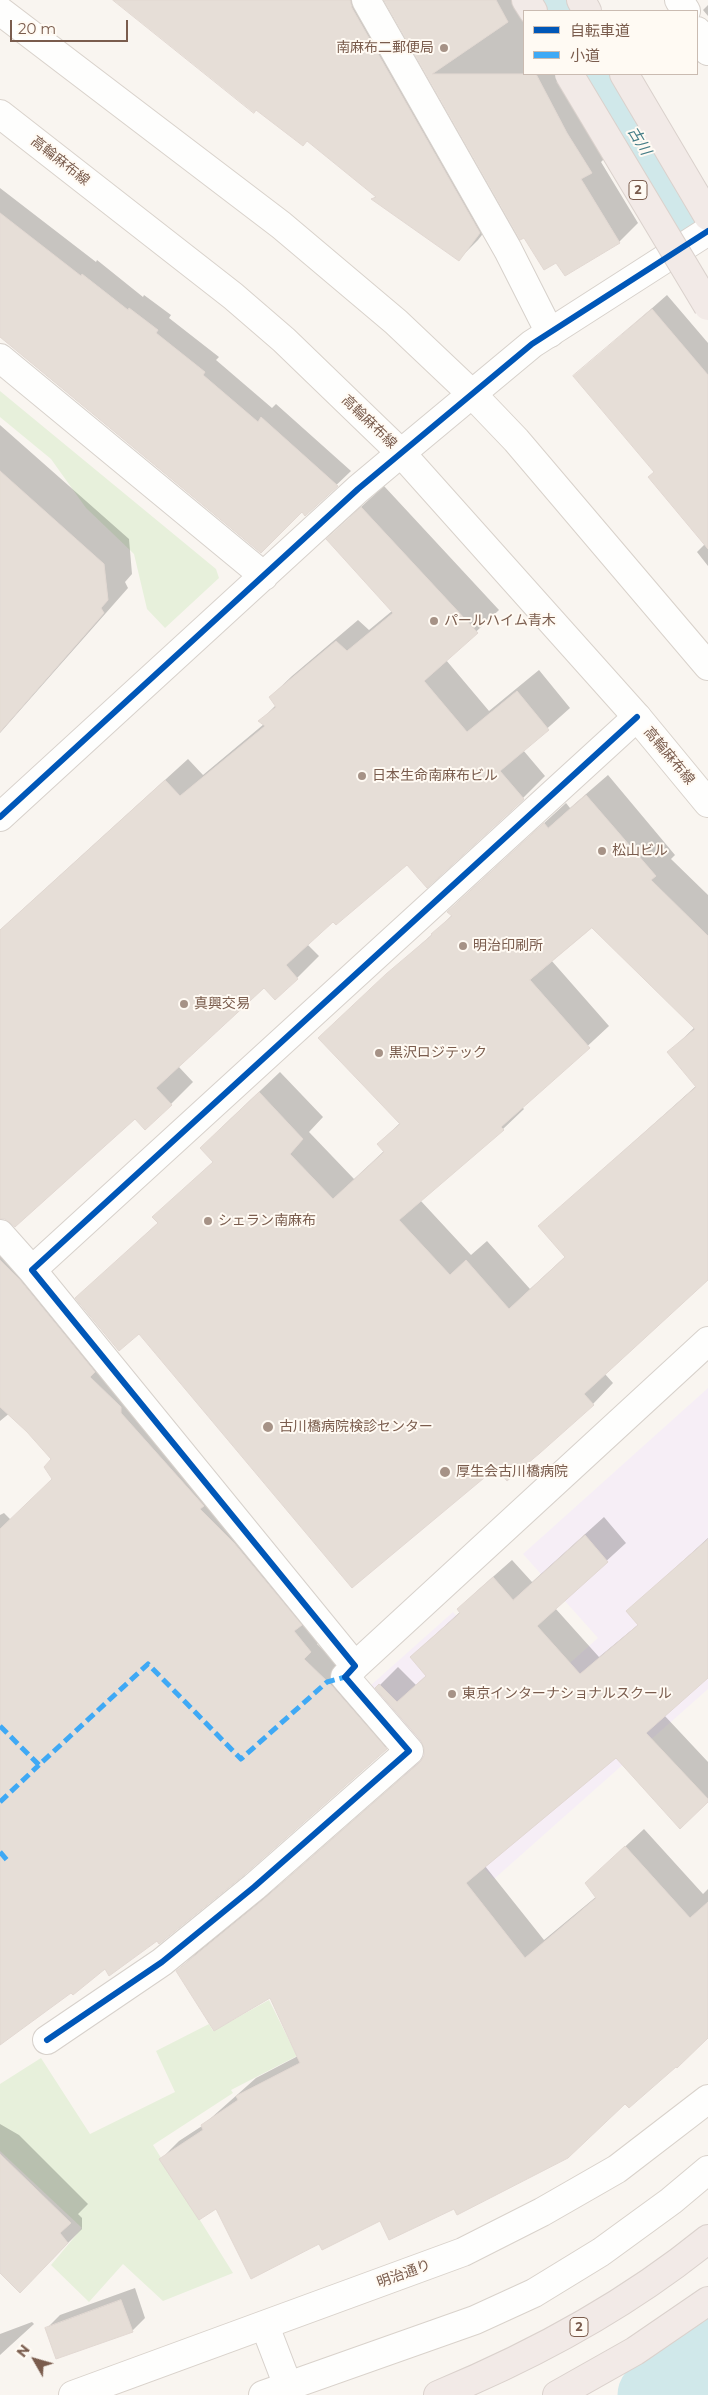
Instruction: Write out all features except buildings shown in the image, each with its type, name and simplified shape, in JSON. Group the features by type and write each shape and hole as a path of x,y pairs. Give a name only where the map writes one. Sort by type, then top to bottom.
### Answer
{"highway":[{"name":"2","path":"570,75 708,306"},
{"path":"625,75 708,216"},
{"name":"2","path":"438,2395 538,2350 606,2312 679,2263 708,2239"},
{"path":"557,2395 635,2351 708,2301"}],"street":[{"path":"366,0 508,250 550,333"},
{"path":"0,11 281,225 374,302 472,394 516,440 708,666"},
{"path":"698,33 708,51"},
{"name":"高輪麻布線","path":"0,114 233,296 284,340 401,453 637,717 708,803"},
{"path":"0,817 358,489 532,344 708,232"},
{"path":"0,358 264,576"},
{"path":"32,1270 637,717"},
{"path":"0,1234 32,1270 355,1666"},
{"path":"46,2040 170,1956 254,1887 409,1751 345,1677 708,1340"},
{"name":"明治通り","path":"73,2395 463,2252 542,2212 616,2169 708,2099"},
{"path":"263,2395 288,2390 475,2320 534,2293 601,2252 671,2201 708,2170"},
{"path":"265,2326 288,2390"}],"shaded area":[{"path":"708,1388 708,1689 494,1879 398,1771 425,1748 370,1686 453,1612 530,1698 598,1638 523,1554"}],"green space":[{"path":"0,391 216,569 219,578 165,628 147,609 134,554 86,508 51,459 0,417"},
{"path":"269,2000 297,2056 231,2090 233,2093 153,2145 233,2273 163,2301 123,2264 89,2302 51,2265 82,2228 0,2151 0,2084 41,2058 90,2134 175,2092 156,2051 209,2024 213,2031"}],"waterway":[{"name":"古川","path":"554,0 559,10"},
{"name":"古川","path":"599,75 679,208"},
{"name":"古川","path":"653,2395 667,2388 708,2351"}],"marked path":[{"path":"0,1726 39,1765 148,1664 241,1759 327,1682 345,1677"},
{"path":"0,1802 39,1765"},
{"path":"0,1852 7,1860"}],"cycle path":[{"path":"0,817 358,489 532,344 708,231"},
{"path":"47,2040 162,1962 254,1887 409,1751 345,1677 355,1666 32,1270 637,717"}],"place":[{"name":"南麻布二郵便局","path":"444,48"},
{"name":"パールハイム青木","path":"434,621"},
{"name":"日本生命南麻布ビル","path":"362,776"},
{"name":"松山ビル","path":"602,851"},
{"name":"明治印刷所","path":"463,946"},
{"name":"真興交易","path":"184,1004"},
{"name":"黒沢ロジテック","path":"379,1053"},
{"name":"シェラン南麻布","path":"208,1221"},
{"name":"古川橋病院検診センター","path":"268,1427"},
{"name":"厚生会古川橋病院","path":"445,1472"},
{"name":"東京インターナショナルスクール","path":"452,1694"}]}
